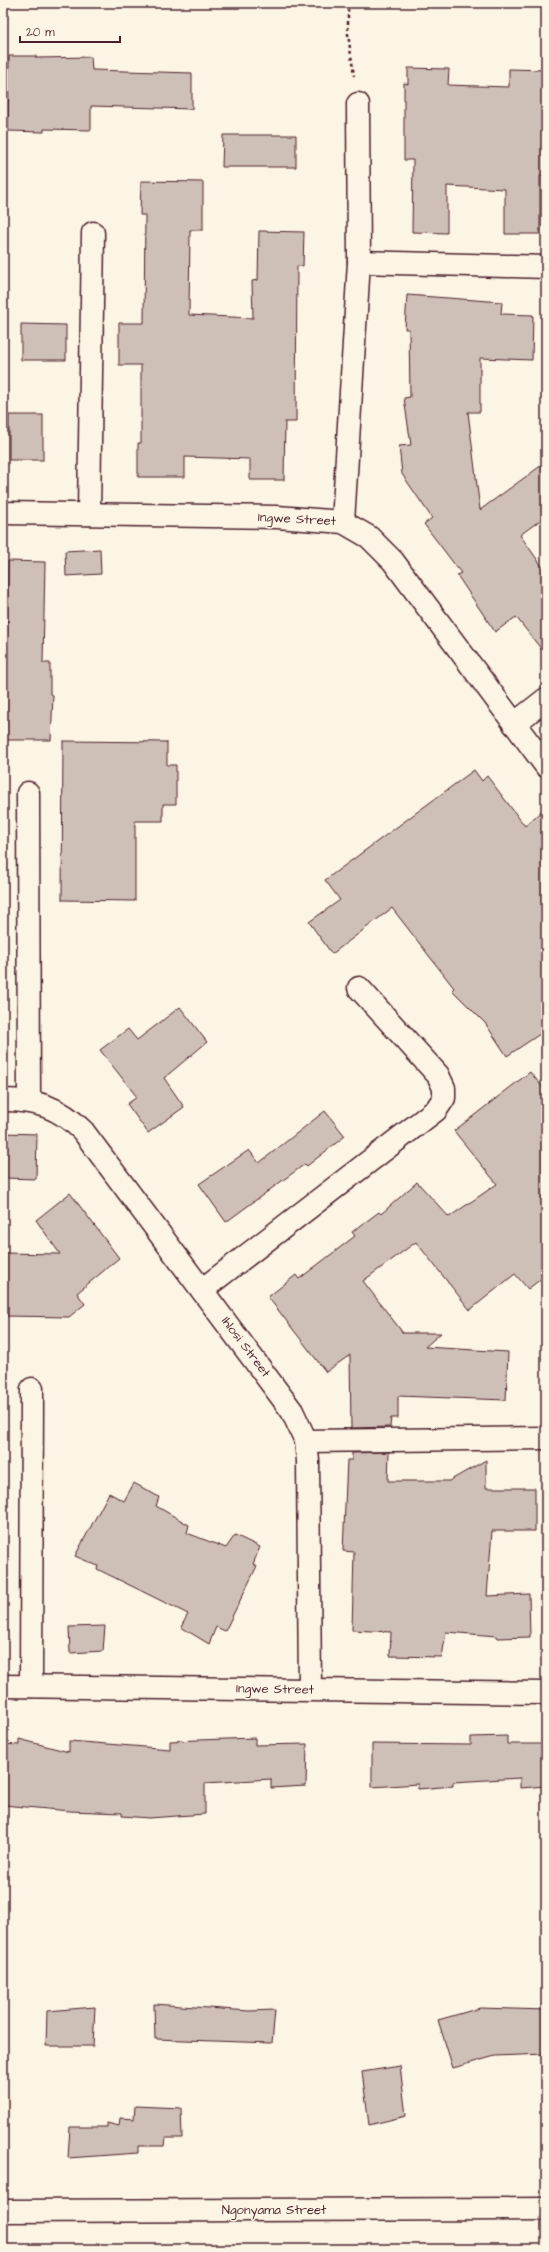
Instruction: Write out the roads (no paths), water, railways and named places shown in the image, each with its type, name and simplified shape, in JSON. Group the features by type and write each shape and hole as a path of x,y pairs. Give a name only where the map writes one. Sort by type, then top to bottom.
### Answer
{"street":[{"path":"343,522 359,262 358,104"},
{"path":"89,514 93,233"},
{"path":"359,262 546,267"},
{"name":"Ingwe Street","path":"3,513 277,517 343,522 370,537 393,561 546,766"},
{"path":"514,724 546,699"},
{"path":"28,793 29,1102"},
{"path":"202,1289 436,1110 444,1098 444,1088 438,1075 359,988"},
{"name":"Ihlosi Street","path":"3,1100 29,1102 52,1107 68,1116 83,1131 292,1410 306,1441 308,1461 310,1689"},
{"path":"31,1686 32,1389"},
{"path":"306,1441 546,1438"},
{"name":"Ingwe Street","path":"3,1686 546,1693"},
{"name":"Ngonyama Street","path":"3,2211 546,2209"}]}
